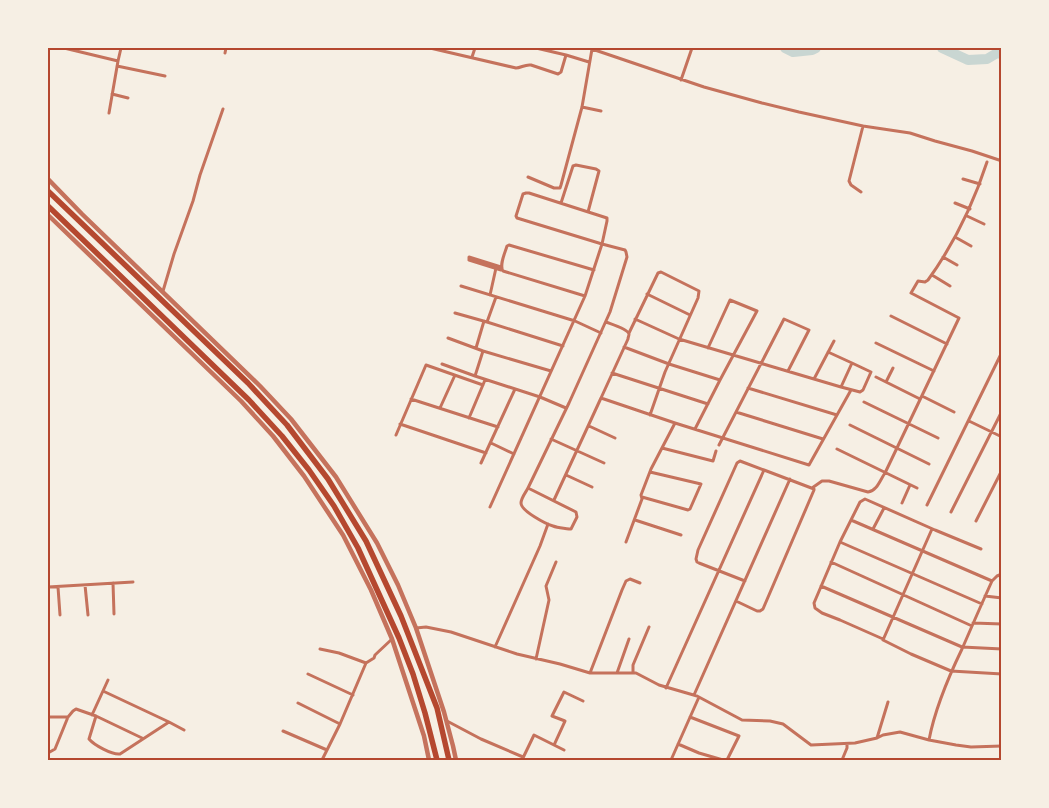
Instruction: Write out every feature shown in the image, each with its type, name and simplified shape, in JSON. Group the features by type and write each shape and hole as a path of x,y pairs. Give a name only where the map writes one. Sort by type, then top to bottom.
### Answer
{"highway":[{"path":"48,191 248,383 287,425 328,479 366,541 401,616 437,708 449,760"},
{"path":"48,206 249,400 282,436 334,506 358,548 399,638 423,705 438,760"}],"street":[{"path":"64,48 165,76"},
{"path":"109,113 121,48"},
{"path":"225,53 226,48"},
{"path":"430,48 516,68 531,65 559,74 566,55"},
{"path":"472,57 474,48"},
{"path":"536,48 589,62"},
{"path":"528,178 554,188 560,188 582,107 592,48 681,80 762,103 863,126 910,132 935,142 1002,160"},
{"path":"681,80 692,48"},
{"path":"973,48 982,48"},
{"path":"112,94 128,98"},
{"path":"582,107 601,111"},
{"path":"163,292 223,109"},
{"path":"861,192 850,185 849,181 863,126"},
{"path":"812,488 822,481 829,481 871,492 876,488 885,473 959,318 911,293 918,281 927,282 955,237 970,210 987,162"},
{"path":"561,204 573,166 596,169 599,171 588,212"},
{"path":"48,179 260,386 291,419 336,477 378,543 398,585 416,628 447,720 456,760"},
{"path":"964,179 980,184"},
{"path":"490,507 575,321 594,270 602,244 607,218 524,193 516,216 521,220 602,244 625,250 627,254 618,290 606,322 566,408 551,439 528,488 522,501 522,507 543,522 552,526 570,529 577,517 575,511 528,488"},
{"path":"955,203 970,210"},
{"path":"48,215 241,401 273,436 304,476 343,535 372,590 392,639 424,736 429,760"},
{"path":"967,216 984,224"},
{"path":"955,237 971,246"},
{"path":"490,295 499,267 510,245 594,270"},
{"path":"499,267 469,260 469,257 499,267 585,296"},
{"path":"943,257 957,265"},
{"path":"554,500 628,339 628,333 657,274 661,272 699,290 699,296 679,339 650,414"},
{"path":"932,275 950,286"},
{"path":"461,286 575,321 601,333"},
{"path":"648,294 690,315"},
{"path":"476,348 496,297"},
{"path":"696,429 757,311 730,300 708,348"},
{"path":"455,312 563,346"},
{"path":"890,316 947,344"},
{"path":"635,319 679,339 851,390 862,391 871,372 828,352"},
{"path":"719,445 784,319 808,330 788,372"},
{"path":"606,322 628,333"},
{"path":"448,338 551,371"},
{"path":"814,379 834,341"},
{"path":"876,343 934,371"},
{"path":"624,348 720,380"},
{"path":"475,376 483,350"},
{"path":"927,505 1002,352"},
{"path":"841,387 852,363"},
{"path":"442,364 540,397 566,408"},
{"path":"396,435 426,365 482,385"},
{"path":"886,382 893,368"},
{"path":"612,373 708,404"},
{"path":"440,408 454,375"},
{"path":"876,377 954,412"},
{"path":"469,418 485,380"},
{"path":"748,388 837,415"},
{"path":"481,463 515,389"},
{"path":"601,398 810,465 851,390"},
{"path":"411,399 498,427"},
{"path":"864,402 938,438"},
{"path":"951,512 1002,411"},
{"path":"736,412 824,439"},
{"path":"969,421 1002,437"},
{"path":"626,542 650,472 675,423"},
{"path":"400,424 486,453"},
{"path":"850,425 929,464"},
{"path":"589,426 615,438"},
{"path":"551,439 604,463"},
{"path":"491,443 514,454"},
{"path":"662,448 713,461 716,451"},
{"path":"837,449 916,488"},
{"path":"745,581 697,562 696,559 698,550 738,461 812,488"},
{"path":"666,688 764,470"},
{"path":"976,520 1002,470"},
{"path":"641,496 688,510 701,484 650,472"},
{"path":"566,475 592,487"},
{"path":"694,695 790,480"},
{"path":"902,503 910,485"},
{"path":"736,601 757,611 763,608 814,490 812,488"},
{"path":"981,548 864,499 860,502 840,542 814,603 815,608 822,613 951,671 1002,674"},
{"path":"873,529 884,508"},
{"path":"635,520 681,535"},
{"path":"851,520 992,581"},
{"path":"495,647 548,524"},
{"path":"883,639 932,529"},
{"path":"840,542 982,604"},
{"path":"536,659 549,600 546,586 556,562"},
{"path":"831,562 973,624 1002,624"},
{"path":"929,740 951,671 992,581 1002,574"},
{"path":"590,673 626,582 630,579 640,583"},
{"path":"48,587 133,582"},
{"path":"113,583 114,614"},
{"path":"85,586 88,615"},
{"path":"821,586 962,647 1002,649"},
{"path":"58,587 60,615"},
{"path":"985,596 1002,598"},
{"path":"416,628 426,627 443,630 536,659 590,673 633,673 666,688 699,697 742,720 770,721 783,724 811,745 862,742 900,732 929,740 971,746 1002,746"},
{"path":"633,673 633,665 649,627"},
{"path":"322,760 340,724 366,663 374,658 392,639"},
{"path":"617,673 629,639"},
{"path":"320,649 339,653 366,663"},
{"path":"308,674 353,695"},
{"path":"108,680 94,716 89,739 93,743 115,754 120,754 169,722"},
{"path":"103,691 184,730"},
{"path":"554,745 565,721 552,716 564,692 583,701"},
{"path":"671,760 699,697"},
{"path":"876,738 888,702"},
{"path":"298,703 340,724"},
{"path":"48,752 52,751 56,746 68,717 76,709 143,738"},
{"path":"48,717 68,717"},
{"path":"690,717 740,736 727,760"},
{"path":"447,720 522,759 534,735 564,750"},
{"path":"284,731 327,750"},
{"path":"678,744 722,760"},
{"path":"842,760 847,744"}],"waterway":[{"path":"785,48 793,52 816,48"},
{"path":"942,48 968,60 987,59 997,53 1002,54"}]}
